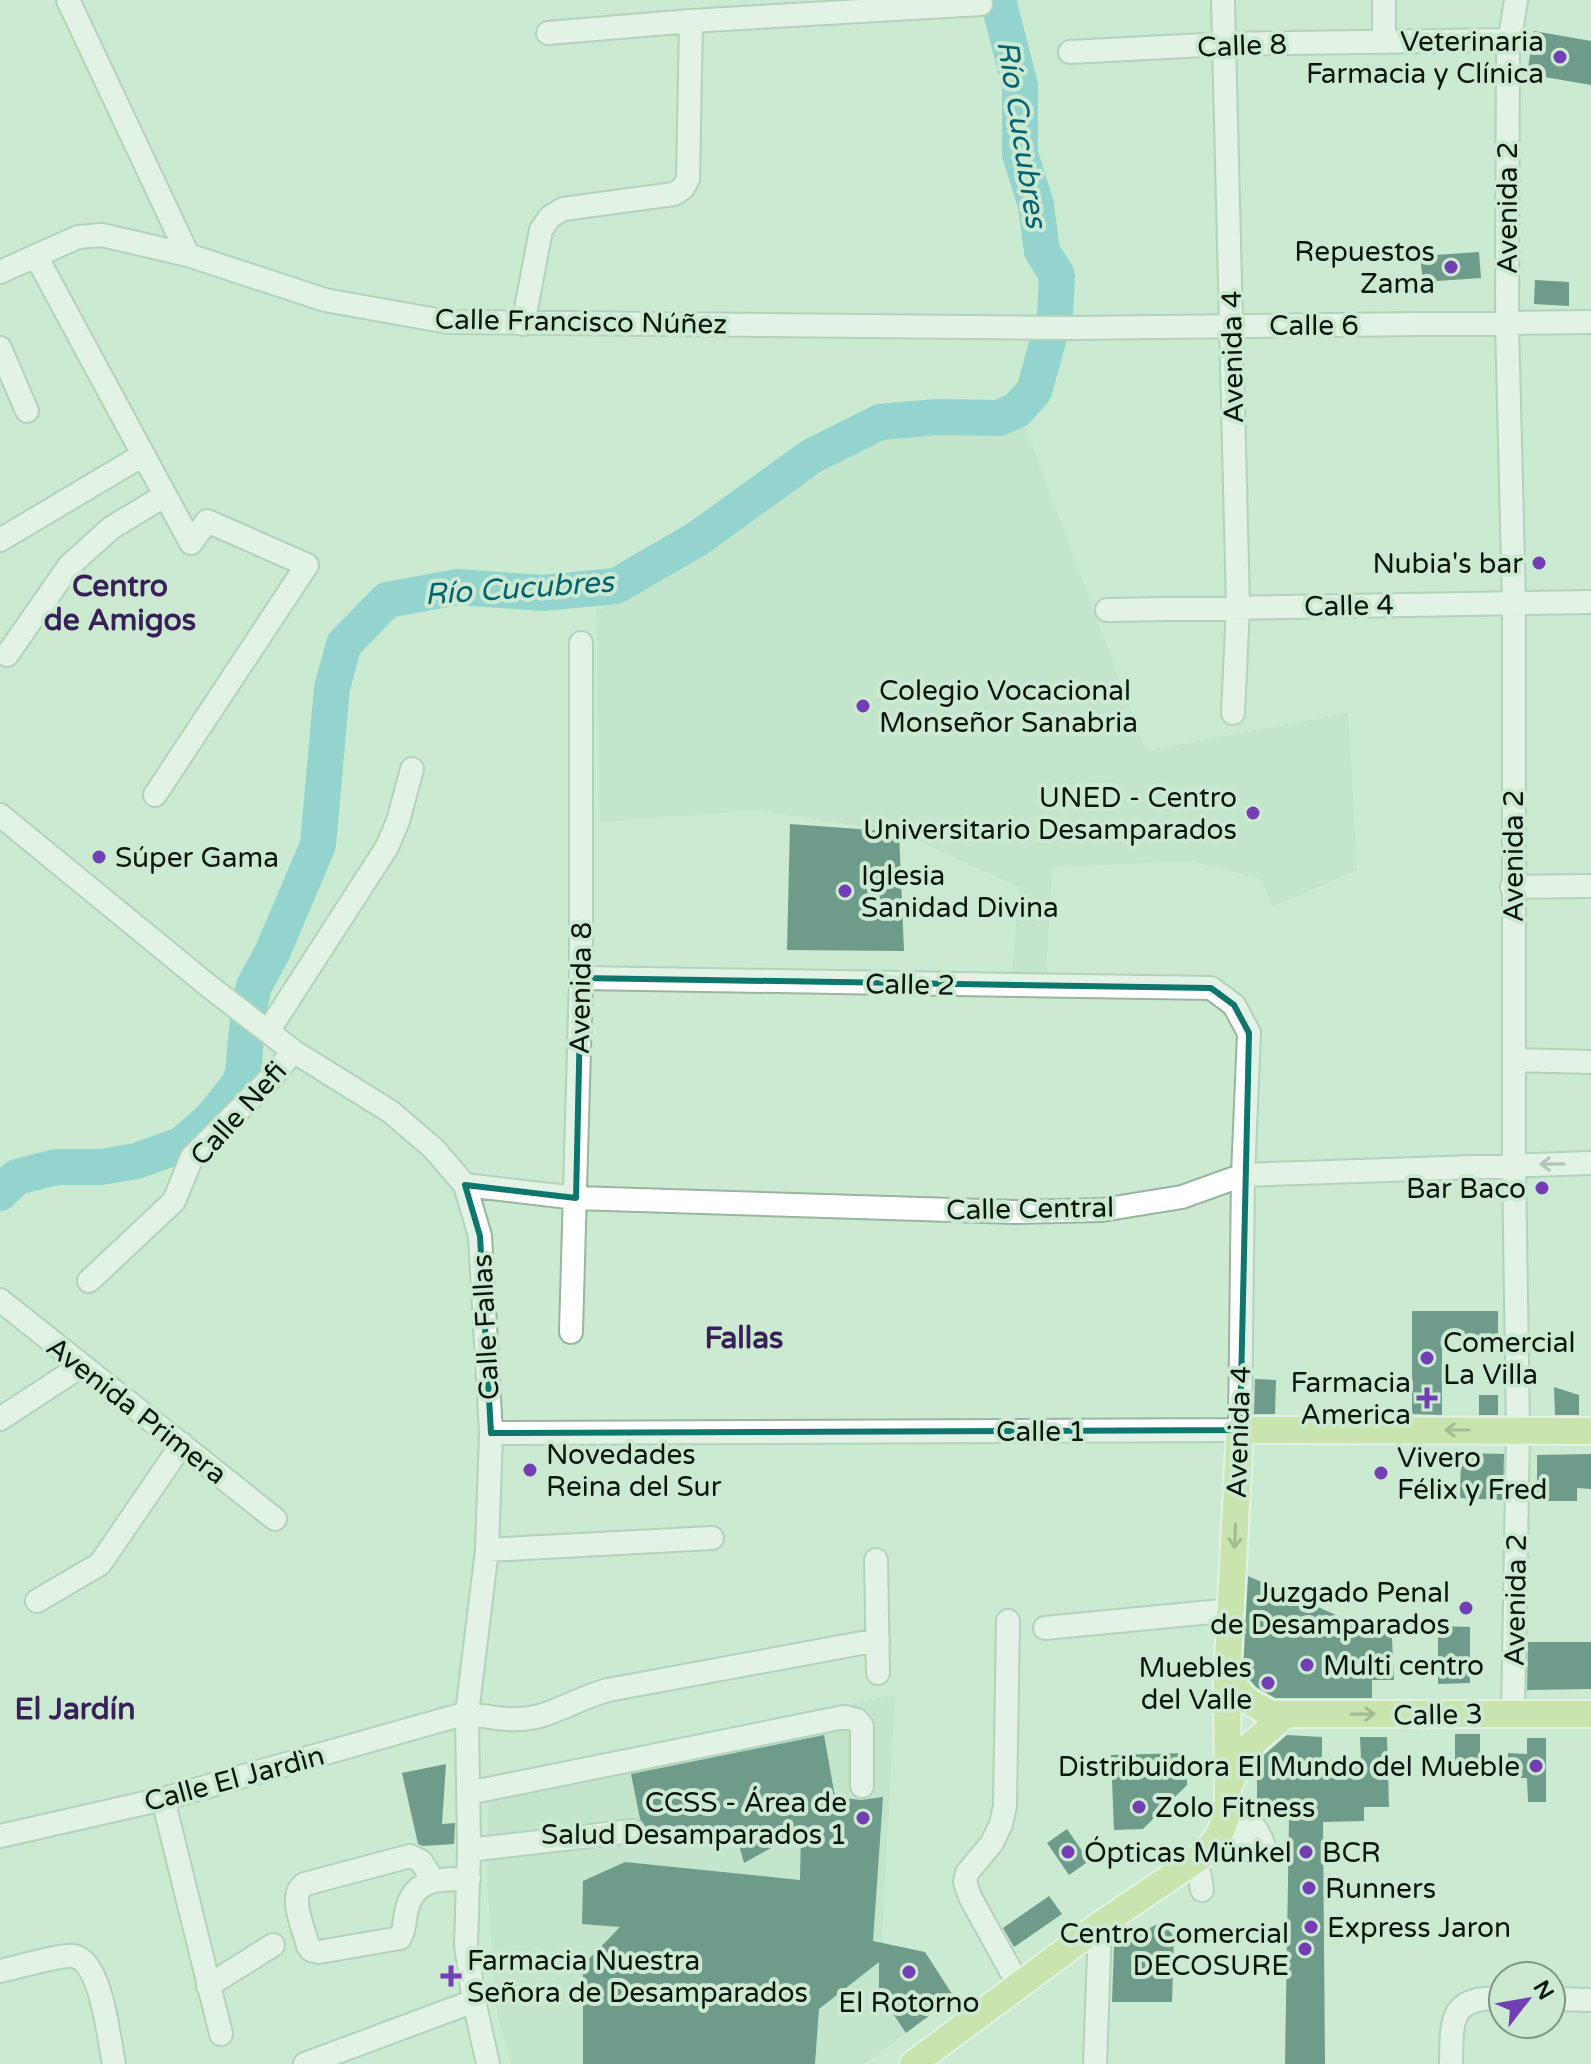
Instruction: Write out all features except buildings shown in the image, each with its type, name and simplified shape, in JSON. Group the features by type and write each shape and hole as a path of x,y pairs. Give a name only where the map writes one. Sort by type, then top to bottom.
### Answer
{"main road":[{"name":"Calle 1","path":"1240,1430 1591,1431"},
{"name":"Avenida 4","path":"1227,1807 1227,1678 1240,1430"},
{"path":"1227,1678 1235,1690 1257,1709 1285,1715"},
{"name":"Calle 3","path":"1285,1715 1591,1714"},
{"path":"913,2064 1100,1925 1172,1885 1215,1842 1251,1745 1285,1715"}],"street":[{"path":"68,0 188,255"},
{"name":"Avenida 4","path":"1223,0 1238,607 1233,713"},
{"path":"1384,0 1384,42"},
{"name":"Avenida 2","path":"1513,1713 1518,1430 1512,887 1514,602 1507,324 1510,40 1516,0"},
{"path":"548,33 691,21 981,4"},
{"path":"523,324 541,230 550,217 563,209 674,194 683,188 688,179 691,21"},
{"name":"Calle 8","path":"1070,52 1224,44 1510,40"},
{"name":"Calle Francisco Núñez","path":"0,272 78,237 102,235 188,255 325,300 448,322 1036,327"},
{"path":"36,256 191,543 207,521 307,565 155,795"},
{"name":"Calle 6","path":"1036,327 1591,322"},
{"path":"0,348 27,411"},
{"path":"0,540 143,455"},
{"path":"7,655 80,555 111,528 164,496"},
{"name":"Calle 4","path":"1107,610 1591,602"},
{"name":"Avenida 8","path":"571,1332 581,978 581,643"},
{"path":"266,1028 387,847 398,821 412,769"},
{"name":"Calle Fallas","path":"0,815 293,1051 391,1112 434,1149 465,1185 480,1236 491,1433 487,1550 467,1713 469,1879 466,1945 488,2064"},
{"path":"1512,887 1591,886"},
{"name":"Calle 2","path":"581,978 1211,988 1234,1005"},
{"name":"Avenida 4","path":"1234,1005 1249,1033 1243,1175 1240,1430"},
{"name":"Calle Nefi","path":"89,1281 174,1201 192,1157 275,1074 293,1051"},
{"path":"1514,1060 1590,1062"},
{"name":"Calle Central","path":"465,1185 576,1198 1015,1212 1102,1210 1182,1197 1243,1175 1591,1163"},
{"name":"Avenida Primera","path":"0,1300 275,1519"},
{"path":"0,1419 81,1366"},
{"name":"Calle 1","path":"491,1433 1240,1430"},
{"path":"37,1601 100,1564 182,1444"},
{"path":"487,1550 712,1538"},
{"path":"876,1560 878,1673"},
{"path":"1045,1628 1232,1610"},
{"path":"1008,1621 1005,1806 992,1843 967,1873 965,1882 970,1897 1018,1984"},
{"path":"467,1713 500,1719 523,1719 544,1715 586,1696 608,1690 878,1640"},
{"name":"Calle El Jardìn","path":"0,1836 163,1799 467,1713"},
{"path":"468,1793 844,1717 857,1720 862,1726 862,1786"},
{"path":"163,1799 221,2034"},
{"path":"1227,1807 1248,1819 1260,1834 1256,1848"},
{"path":"469,1850 633,1831"},
{"path":"432,1879 421,1861 410,1856 305,1884 299,1888 296,1897 308,1946 319,1952 400,1938 405,1930 410,1900 418,1889 432,1879 469,1879"},
{"path":"1198,1858 1202,1890"},
{"path":"1100,1925 1103,2046"},
{"path":"208,1986 273,1945"},
{"path":"0,1971 73,1956 85,1962 96,1977 114,2064"},
{"path":"1451,2064 1452,2033 1459,2010 1479,1997 1487,1997"},
{"path":"1567,1999 1591,2000"},
{"path":"305,2064 474,2001"}],"highlighted area":[{"path":"581,978 1211,988 1234,1005 1249,1033 1240,1430 491,1433 480,1236 465,1185 576,1198"}],"shaded area":[{"name":"Colegio Vocacional Monseñor Sanabria","path":"1024,424 1146,751 1348,713 1357,870 1272,907 1261,879 1192,861 1052,867 1046,975 1012,977 1018,887 899,832 756,810 600,822 596,612 883,435 929,429"},
{"path":"895,1695 879,1993 906,2033 864,2064 511,2064 497,2015 487,1885 489,1777"}],"waterway":[{"name":"Río Cucubres","path":"0,1193 17,1177 56,1167 101,1167 136,1161 181,1145 211,1119 240,1083 254,986 272,953 318,845 332,688 344,644 387,600 458,587 543,593 616,586 697,539 812,456 880,422 937,417 999,418 1017,410 1034,391 1055,316 1057,275 1042,251 1036,205 1020,154 1020,85 998,0"}],"place":[{"name":"Veterinaria Farmacia y Clínica","path":"1560,57"},
{"name":"Repuestos Zama","path":"1451,267"},
{"name":"Nubia's bar","path":"1539,563"},
{"name":"Colegio Vocacional Monseñor Sanabria","path":"863,706"},
{"name":"UNED - Centro Universitario Desamparados","path":"1253,813"},
{"name":"Súper Gama","path":"99,857"},
{"name":"Iglesia Sanidad Divina","path":"845,891"},
{"name":"Bar Baco","path":"1542,1188"},
{"name":"Comercial La Villa","path":"1427,1358"},
{"name":"Farmacia America","path":"1427,1398"},
{"name":"Novedades Reina del Sur","path":"530,1470"},
{"name":"Vivero Félix y Fred","path":"1381,1473"},
{"name":"Juzgado Penal de Desamparados","path":"1466,1608"},
{"name":"Multi centro","path":"1307,1665"},
{"name":"Muebles del Valle","path":"1268,1683"},
{"name":"Distribuidora El Mundo del Mueble","path":"1536,1766"},
{"name":"Zolo Fitness","path":"1139,1807"},
{"name":"CCSS - Área de Salud Desamparados 1","path":"863,1818"},
{"name":"Ópticas Münkel","path":"1068,1852"},
{"name":"BCR","path":"1306,1852"},
{"name":"Runners","path":"1309,1888"},
{"name":"Express Jaron","path":"1311,1927"},
{"name":"Centro Comercial DECOSURE","path":"1305,1949"},
{"name":"El Rotorno","path":"909,1972"},
{"name":"Farmacia Nuestra Señora de Desamparados","path":"451,1976"}],"district":[{"name":"Centro de Amigos","path":"120,603"},
{"name":"Fallas","path":"744,1338"},
{"name":"El Jardín","path":"75,1709"}]}
